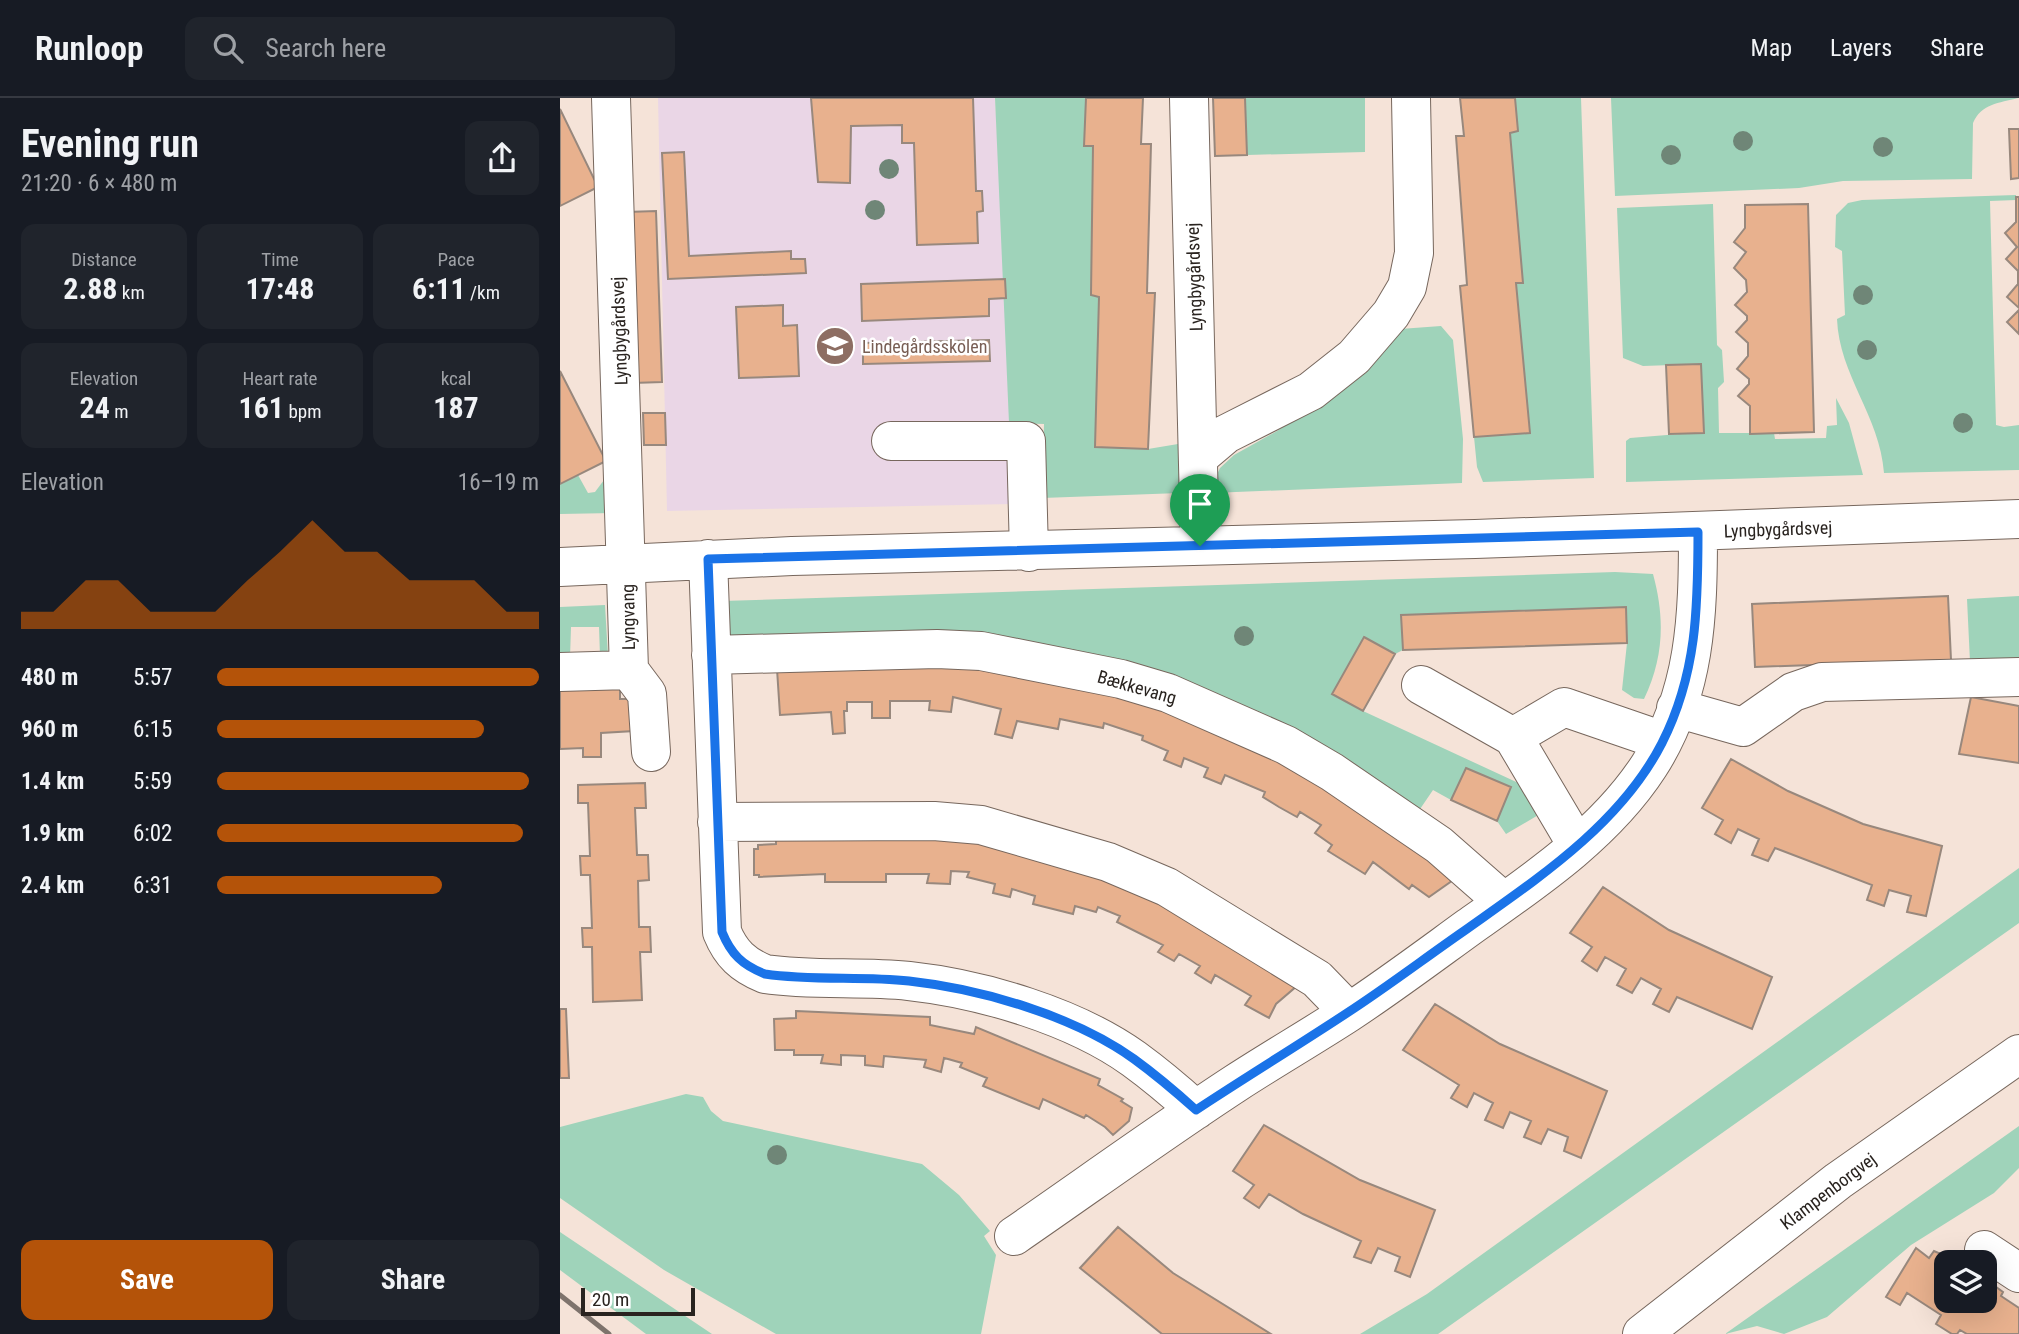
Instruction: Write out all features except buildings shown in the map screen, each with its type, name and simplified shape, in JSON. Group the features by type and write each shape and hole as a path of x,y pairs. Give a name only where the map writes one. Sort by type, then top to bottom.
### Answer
{"street":[{"name":"Lyngbygårdsvej","path":"611,98 628,564"},
{"name":"Lyngbygårdsvej","path":"1189,98 1200,456 1200,546"},
{"path":"1200,456 1226,434 1311,391 1354,357 1386,321 1396,305 1407,286 1415,253 1411,98"},
{"path":"891,440 1026,440 1028,552"},
{"name":"Lyngbygårdsvej","path":"560,567 708,559 1698,532 2019,519"},
{"path":"1014,1236 1196,1110 1349,1012 1504,902 1577,845 1609,816 1648,767 1670,724 1688,670 1697,627 1698,532"},
{"path":"708,559 722,932 729,948 743,964 765,974 782,976 864,978 955,988 1048,1016 1092,1034 1132,1058 1196,1110"},
{"name":"Lyngvang","path":"628,564 629,670 647,694 652,752"},
{"name":"Bækkevang","path":"711,655 937,649 981,651 1121,679 1168,693 1286,745 1332,772 1439,845 1504,902"},
{"name":"Lyngvang","path":"560,671 629,670"},
{"path":"1513,737 1564,708 1670,724 1743,727 1793,692 1822,682 2019,677"},
{"path":"1421,685 1513,737 1577,845"},
{"path":"717,822 933,821 981,825 1108,862 1167,887 1317,979 1349,1012"},
{"name":"Klampenborgvej","path":"1642,1334 1839,1181 2019,1054"},
{"path":"1997,1259 2019,1273"}],"shaded area":[{"name":"Lindegårdsskolen","path":"658,98 995,98 1005,279 1012,504 667,511"}],"green space":[{"path":"995,98 1086,98 1084,146 1093,146 1091,295 1099,297 1095,447 1148,449 1178,444 1180,493 1042,498 1044,424 1009,423"},
{"path":"1245,98 1365,98 1365,152 1247,155"},
{"path":"1515,98 1581,98 1594,478 1483,482 1477,467 1474,437 1529,433 1516,283 1523,283 1510,133 1518,130"},
{"path":"1611,98 2018,98 1991,105 1976,117 1973,123 1972,179 1843,181 1799,188 1615,196"},
{"path":"2016,195 2016,200 1990,201 1996,425 2019,425 2019,470 1884,473 1875,433 1839,339 1837,319 1845,315 1842,251 1835,247 1836,215 1848,203 1862,200"},
{"path":"1713,204 1717,345 1722,350 1724,382 1718,388 1719,433 1774,433 1775,439 1826,438 1827,426 1837,425 1836,398 1849,423 1863,475 1626,482 1626,441 1630,438 1704,432 1701,364 1643,366 1623,358 1617,208"},
{"path":"1441,326 1453,340 1463,439 1462,483 1212,493 1220,468 1234,455 1277,431 1329,396 1400,329"},
{"path":"578,475 588,493 595,492 607,476 614,513 560,514 560,484"},
{"path":"1615,572 1653,574 1657,590 1661,622 1659,653 1644,699 1634,698 1622,690 1627,643 1626,607 1402,615 1403,650 1395,654 1364,637 1332,694 1527,787 1540,814 1506,834 1497,821 1511,787 1466,768 1451,800 1433,790 1416,815 1271,726 736,641 727,633 722,601"},
{"path":"2019,596 2019,662 1970,662 1967,599"},
{"path":"605,605 608,656 600,656 599,627 571,627 570,658 560,658 560,607"},
{"path":"2019,868 2019,923 1438,1334 1360,1334 1427,1294"},
{"path":"686,1094 703,1097 711,1111 723,1121 922,1164 959,1195 990,1231 984,1236 996,1255 981,1334 776,1334 664,1270 560,1198 560,1127"},
{"path":"2019,1126 2019,1168 1994,1193 1911,1245 1827,1317 1784,1334 1757,1326 1725,1334"},
{"path":"560,1232 712,1334 646,1334 560,1270"}],"railway":[{"path":"560,1295 609,1334"}],"place":[{"name":"Lindegårdsskolen","path":"835,346"}],"route":[{"path":"1698,532 1697,627 1685,682 1663,741 1648,767 1609,816 1577,845 1504,902 1349,1012 1196,1110 1132,1058 1092,1034 1006,1002 955,988 910,981 782,976 765,974 743,964 729,948 722,932 708,559 1200,546 1698,532"}]}
